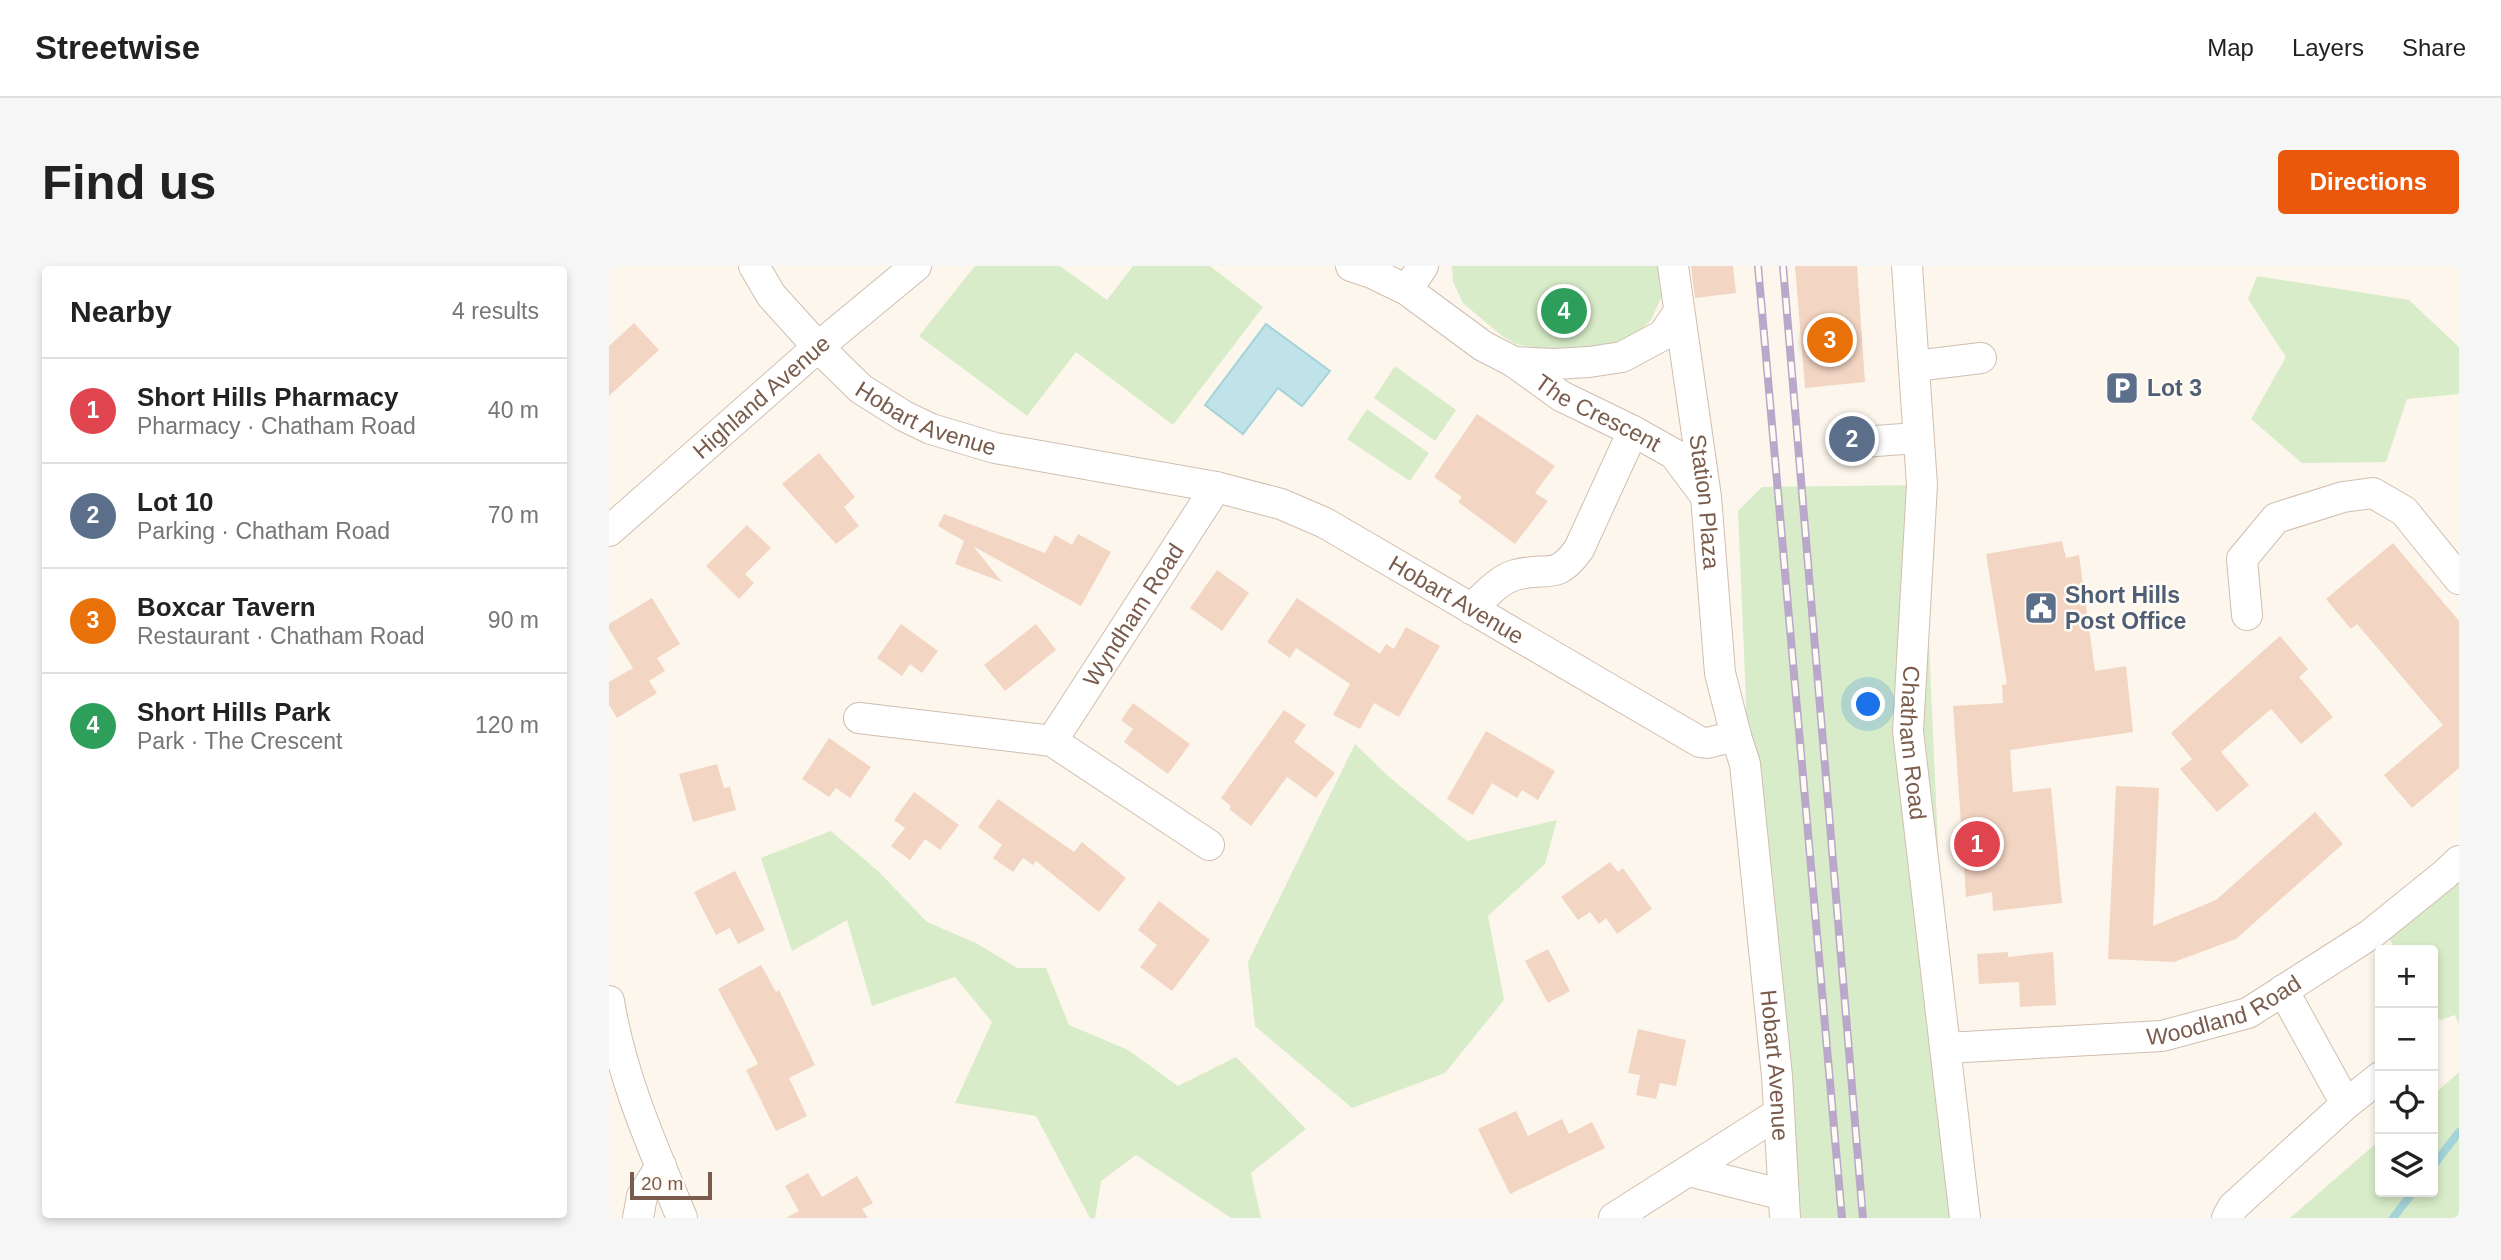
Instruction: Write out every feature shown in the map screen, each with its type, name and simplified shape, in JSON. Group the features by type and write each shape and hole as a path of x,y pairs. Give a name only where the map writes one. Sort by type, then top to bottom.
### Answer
{"street":[{"name":"Hobart Avenue","path":"754,266 771,295 861,389 904,416 931,429 995,448 1216,487 1281,504 1325,523 1700,742 1707,743 1735,736 1745,764 1779,1114 1784,1206"},
{"name":"Highland Avenue","path":"609,531 818,347 916,266"},
{"name":"The Crescent","path":"1351,266 1372,273 1415,278 1483,346 1514,362 1561,396 1674,454 1706,497"},
{"name":"Station Plaza","path":"1673,266 1706,497 1720,673 1735,736"},
{"name":"Chatham Road","path":"1907,266 1922,485 1908,731 1965,1218"},
{"name":"The Crescent","path":"1514,362 1565,363 1622,356 1663,335 1678,313"},
{"path":"1915,366 1982,358"},
{"path":"1471,610 1503,581 1516,575 1559,570 1569,564 1579,550 1633,431"},
{"path":"1848,443 1917,438"},
{"name":"Wyndham Road","path":"1052,741 1216,487"},
{"path":"2247,615 2242,559 2276,518 2343,497 2372,493 2404,511 2459,579"},
{"path":"859,718 1052,741 1209,845"},
{"name":"Woodland Road","path":"1947,1048 2162,1036 2248,1013 2371,934 2459,861"},
{"path":"2283,990 2346,1104"},
{"path":"609,1001 614,1030 645,1127 682,1218"},
{"path":"2227,1218 2233,1207 2375,1081"},
{"path":"1614,1218 1779,1114"},
{"path":"638,1218 642,1196 661,1166"},
{"path":"1689,1171 1784,1206"}],"green space":[{"path":"975,266 1060,266 1107,300 1133,266 1210,266 1263,307 1173,425 1076,352 1027,416 919,336"},
{"path":"1452,266 1659,266 1663,294 1651,320 1630,340 1602,346 1541,349 1516,344 1502,336 1463,303 1453,282"},
{"path":"2257,276 2409,300 2459,347 2459,394 2407,399 2386,462 2302,463 2251,419 2286,357 2248,299"},
{"path":"1395,366 1456,410 1435,441 1374,398"},
{"path":"1367,409 1429,453 1410,481 1347,439"},
{"path":"1922,485 1942,937 1970,1218 1777,1218 1749,773 1738,511 1762,487"},
{"path":"1355,744 1388,776 1467,841 1557,820 1545,864 1488,916 1504,1000 1445,1073 1352,1108 1255,1026 1248,962"},
{"path":"831,831 878,871 927,922 976,943 1017,968 1046,968 1069,1025 1128,1050 1178,1086 1236,1057 1306,1129 1251,1173 1261,1218 1231,1218 1136,1155 1101,1181 1095,1218 1090,1218 1036,1116 955,1103 992,1022 955,977 872,1006 847,920 792,951 761,858"},
{"path":"2459,861 2459,1025 2455,1015 2438,1019 2438,945 2393,945 2382,925"},
{"path":"2459,1072 2459,1218 2290,1218 2375,1144 2375,1197 2438,1197 2438,1091"}],"water":[{"path":"1266,324 1330,371 1302,406 1278,388 1243,434 1205,405"}],"building":[{"path":"1691,266 1733,266 1736,293 1695,298"},
{"path":"1795,266 1857,266 1865,382 1805,388"},
{"path":"634,323 659,350 609,396 609,346"},
{"path":"1477,414 1555,466 1535,493 1548,501 1515,544 1458,502 1462,497 1434,477"},
{"path":"819,453 855,497 844,507 859,526 836,544 782,484"},
{"path":"944,514 1045,553 1055,535 1072,545 1078,534 1111,552 1081,606 973,546 1002,582 955,564 964,541 938,526"},
{"path":"747,525 771,548 745,574 754,583 739,599 706,566"},
{"path":"2062,541 2066,558 2079,555 2095,671 2126,666 2133,732 2010,750 2013,792 2051,788 2062,903 1993,911 1992,892 1966,897 1953,706 2003,703 2002,685 2007,684 1986,554"},
{"path":"2393,543 2459,621 2459,768 2412,808 2384,775 2443,725 2357,624 2351,629 2326,599"},
{"path":"1217,570 1249,593 1222,631 1190,608"},
{"path":"652,598 680,644 657,658 665,671 649,681 657,693 617,718 609,705 609,682 633,668 609,629 609,624"},
{"path":"1297,598 1380,654 1386,644 1394,649 1406,627 1440,646 1399,717 1374,703 1360,729 1333,715 1350,684 1296,648 1290,658 1267,642"},
{"path":"901,624 938,651 922,673 910,664 902,676 877,658"},
{"path":"1036,624 1056,650 1005,691 984,665"},
{"path":"2280,636 2308,669 2299,677 2333,717 2301,744 2271,709 2221,752 2249,785 2217,812 2180,769 2192,759 2171,733"},
{"path":"1133,703 1190,744 1168,774 1124,742 1133,729 1121,720"},
{"path":"1284,710 1306,725 1294,742 1335,773 1316,798 1287,777 1251,826 1229,809 1231,806 1221,798"},
{"path":"1486,731 1555,771 1538,800 1522,790 1517,798 1492,783 1473,815 1447,799"},
{"path":"829,738 871,767 850,798 836,788 829,797 802,779"},
{"path":"717,764 724,788 730,787 736,810 693,822 679,774"},
{"path":"2116,786 2159,788 2153,926 2216,900 2315,812 2343,844 2236,939 2174,962 2108,959"},
{"path":"914,792 959,825 940,850 925,839 910,860 891,846 905,828 894,820"},
{"path":"998,799 1074,852 1082,842 1126,878 1099,912 1036,861 1033,865 1023,858 1013,872 993,858 1002,845 978,827"},
{"path":"1610,862 1618,872 1623,868 1652,909 1617,934 1606,918 1599,924 1590,912 1578,920 1561,897"},
{"path":"735,871 765,930 738,944 730,928 716,935 694,892"},
{"path":"1159,901 1210,940 1172,991 1140,967 1157,945 1138,930"},
{"path":"1548,949 1570,991 1548,1003 1525,961"},
{"path":"2008,952 2008,957 2053,952 2056,1005 2020,1007 2019,982 1979,984 1977,954"},
{"path":"761,965 776,992 779,990 815,1065 789,1078 807,1116 776,1131 746,1070 758,1064 718,989"},
{"path":"1638,1029 1686,1040 1676,1086 1660,1083 1656,1099 1636,1095 1640,1075 1628,1073"},
{"path":"1516,1111 1528,1136 1562,1119 1569,1134 1592,1122 1605,1148 1510,1194 1478,1129"},
{"path":"808,1173 822,1197 857,1176 873,1203 862,1209 868,1218 786,1218 799,1211 785,1186"}],"waterway":[{"path":"2438,1159 2459,1132"},
{"path":"2393,1218 2409,1197"}],"railway":[{"path":"1758,266 1842,1218"},
{"path":"1783,266 1863,1218"}],"place":[{"name":"Short Hills Park","path":"1564,311"},
{"name":"Boxcar Tavern","path":"1830,340"},
{"name":"Lot 3","path":"2122,388"},
{"name":"Lot 10","path":"1852,439"},
{"name":"Short Hills Post Office","path":"2041,608"},
{"name":"Short Hills Pharmacy","path":"1977,844"}]}
